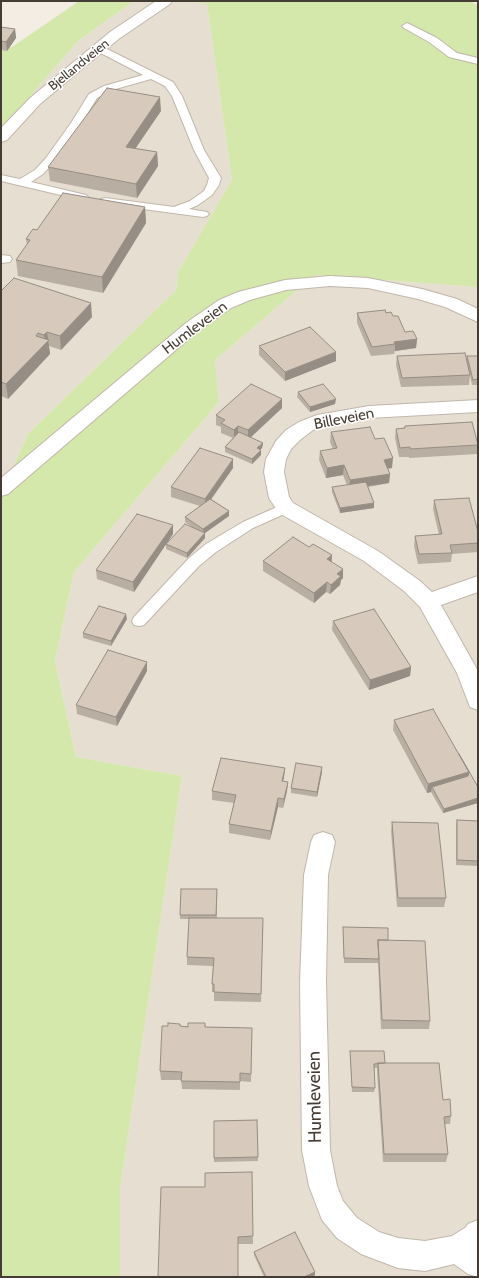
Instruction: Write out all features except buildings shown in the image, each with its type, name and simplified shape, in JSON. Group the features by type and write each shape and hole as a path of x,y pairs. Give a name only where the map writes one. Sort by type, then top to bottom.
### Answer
{"street":[{"name":"Bjellandveien","path":"1,137 35,101 99,48 165,1"},
{"name":"Humleveien","path":"1,489 192,327 225,304 244,296 285,285 330,281 368,283 422,294 451,303 478,316"},
{"name":"Billeveien","path":"286,508 279,498 274,472 276,459 283,446 293,435 306,426 324,420 369,412 478,406"},
{"path":"286,508 371,556 412,586 428,601 468,673 478,701"},
{"path":"428,601 478,584"},
{"name":"Humleveien","path":"324,842 316,875 313,982 316,1150 323,1186 332,1210 347,1228 371,1244 398,1253 425,1256 471,1249"}],"lane":[{"path":"407,26 433,40 453,55 478,61"},
{"path":"99,48 169,84 177,96 199,150 215,178 208,193 194,202 176,210"},
{"path":"22,183 39,172 50,160 76,124 93,96 108,88 153,75"},
{"path":"1,178 72,196 203,214"},
{"path":"140,622 194,562 211,548 248,525 286,508"}],"shaded area":[{"path":"134,1 189,1 207,4 232,180 178,272 176,290 28,434 1,494 1,130 78,41"},
{"path":"315,275 478,287 478,1277 120,1277 120,1189 182,776 76,757 55,661 74,572 219,402 215,360"}],"green space":[{"path":"79,1 134,1 78,41 1,130 1,47 12,47"},
{"path":"189,1 470,1 478,6 478,287 315,275 215,360 219,402 74,572 55,661 76,757 182,776 120,1189 120,1277 1,1277 1,494 28,434 176,290 178,272 232,180 207,4"}]}
